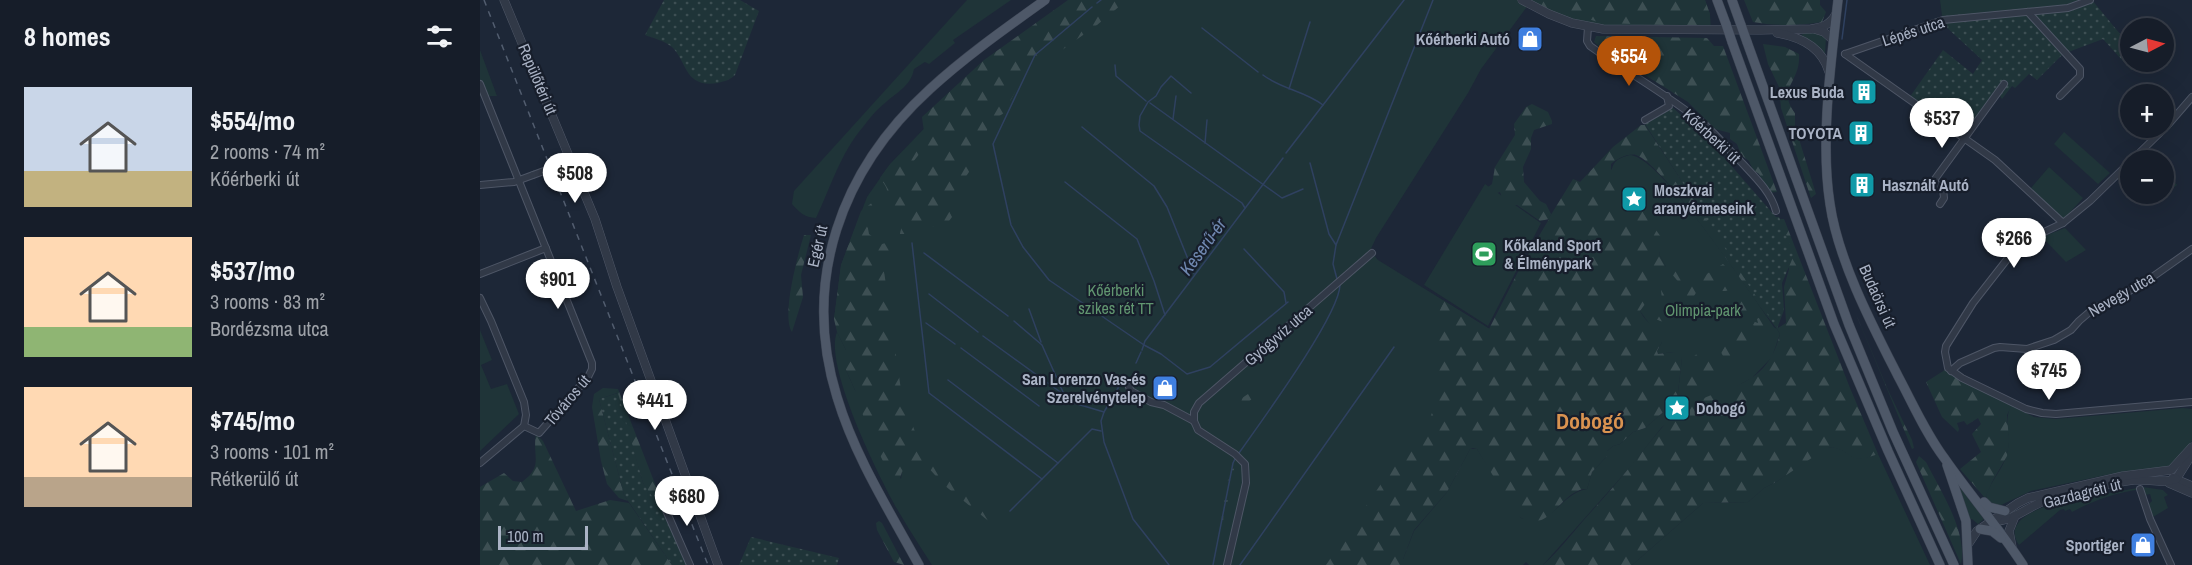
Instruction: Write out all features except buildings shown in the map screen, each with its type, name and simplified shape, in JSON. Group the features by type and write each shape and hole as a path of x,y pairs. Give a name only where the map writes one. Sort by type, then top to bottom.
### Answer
{"main road":[{"name":"Egér út","path":"918,564 867,471 837,398 828,363 824,329 824,287 830,249 841,213 855,184 894,126 929,89 1046,0"},
{"path":"1717,0 1834,324 1887,451 1940,565"},
{"path":"1732,0 1849,325 1893,432 1954,565"},
{"name":"Budaörsi út","path":"1838,0 1830,80 1827,156 1827,184 1836,229 1864,306 1912,403 1945,460 2023,565"},
{"path":"1945,460 1965,516 1969,543 1968,565"},
{"path":"1967,487 1989,507 2005,511"},
{"path":"1980,529 1992,531 2011,547"}],"street":[{"name":"Repülőtéri út","path":"504,0 595,219 616,287 718,565"},
{"path":"1522,0 1549,14 1588,27 1628,30 1811,29 1824,32 1833,40"},
{"name":"Lépés utca","path":"1965,139 1845,54 1942,20 2068,8 2090,0"},
{"path":"1811,29 1828,24 1837,12"},
{"path":"2028,12 2080,69 2079,76 2060,96"},
{"name":"Kőérberki út","path":"1588,27 1587,41 1590,46 1666,95 1706,125 1760,183 1774,203 1776,211"},
{"path":"1761,30 1789,35 1808,43 1827,64 1830,80"},
{"name":"Tóváros út","path":"480,84 482,96 519,181 592,363 592,369 574,394 538,433 524,426"},
{"path":"1940,204 1944,198 1943,189 1935,183 1935,179 2004,84"},
{"path":"1644,120 1669,106 1666,95"},
{"path":"2142,150 2192,97"},
{"path":"1965,139 2013,174 2063,223"},
{"path":"480,185 519,181 572,160"},
{"path":"2120,172 2063,223 2019,244 1973,303 1946,346 1945,359 1951,370 1962,378 2026,409 2042,413 2056,414 2192,402"},
{"path":"480,274 546,248"},
{"name":"Nevegy utca","path":"1951,370 1960,363 1994,348 2027,349 2054,340 2071,330 2093,309 2151,278 2192,249"},
{"name":"Gyógyvíz utca","path":"1194,421 1194,412 1200,404 1372,253"},
{"path":"480,298 524,402 526,415 524,426 480,464"},
{"path":"1129,387 1131,391 1150,402 1164,405 1194,421 1198,430 1238,456 1245,465 1246,483 1227,565"},
{"path":"2190,451 2185,475 2192,486"},
{"path":"2172,481 2190,451"},
{"name":"Gazdagréti út","path":"1969,543 1974,533 2023,500 2145,473 2171,470 2190,451"},
{"path":"2172,481 2186,463"},
{"name":"Gazdagréti út","path":"2145,473 2172,481"},
{"name":"Gazdagréti út","path":"1992,521 2015,516 2044,500 2133,480 2172,481"},
{"path":"2172,481 2192,486"},
{"path":"2172,481 2192,493"},
{"path":"2140,489 2150,519 2171,565"},
{"path":"662,499 690,565"},
{"path":"2011,547 2009,531 2015,516"}],"green space":[{"path":"664,0 740,0 759,11 735,75 718,83 699,82 688,73 672,47 645,35"},
{"path":"967,0 1011,0 953,40 955,43 929,64 925,62 914,69 907,84 876,111 855,137 842,159 816,218 808,217 800,212 792,204 794,191"},
{"path":"1068,0 1127,0 1097,25 1030,73 1019,84 1004,113 990,122 981,150 971,169 947,198 947,207 952,217 949,221 938,229 926,223 908,234 900,234 902,220 898,213 879,206 867,223 869,234 882,244 896,240 900,244 884,271 902,397 920,445 927,456 999,514 1002,520 999,525 991,523 944,485 925,464 918,462 907,464 898,484 893,482 867,428 846,370 846,350 837,332 834,319 841,265 861,211 877,199 886,197 887,189 880,178 887,168 900,156 919,146 921,151 908,170 910,175 916,175 921,170 926,148 922,117 984,60"},
{"name":"Kőérberki szikes rét TT","path":"1085,0 1705,0 1710,14 1711,30 1588,27 1529,4 1481,69 1376,238 1368,255 1372,253 1378,260 1493,331 1334,565 932,565 880,477 856,423 838,370 835,348 837,332 846,350 846,370 901,479 902,472 897,451 834,319 841,265 867,197 890,164 942,110"},
{"path":"1532,0 1705,0 1710,14 1700,26 1601,23 1552,11"},
{"path":"1744,0 1820,0 1820,5 1826,12 1822,22 1788,25 1753,22"},
{"path":"1940,0 2080,0 2065,5 1942,16"},
{"path":"2080,0 2092,0 2120,34 2120,58 2103,39 2063,54 2037,80 2029,74 2015,88 2012,86 2002,99 1998,93 1965,139 1909,98 1943,50 1973,74 1982,60 1944,25 1942,16 2065,5"},
{"path":"1806,32 1819,33 1826,38 1825,54 1801,35"},
{"path":"1596,36 1707,38 1714,46 1723,46 1777,192 1769,193 1759,174 1741,155 1737,144 1730,139 1730,133 1715,129 1688,102 1600,47 1594,42"},
{"path":"1763,44 1785,47 1799,54 1797,72 1788,91 1788,97 1795,113 1795,126 1816,194 1811,198 1781,108 1779,87 1768,64"},
{"path":"480,50 497,96 480,96"},
{"path":"1532,104 1548,112 1552,124 1534,130 1531,149 1523,167 1524,182 1540,201 1546,204 1551,214 1549,218 1573,179 1580,182 1613,147 1641,125 1645,125 1778,328 1786,323 1784,287 1789,269 1779,219 1784,219 1878,454 1860,459 1831,447 1764,488 1748,502 1703,503 1632,565 1543,565 1609,492 1667,422 1695,402 1752,377 1764,367 1773,353 1780,334 1682,200 1648,163 1636,155 1630,155 1613,162 1611,169 1664,241 1659,254 1666,267 1666,275 1640,311 1660,337 1662,342 1657,351 1658,354 1674,352 1680,354 1682,358 1677,400 1645,428 1633,432 1620,444 1607,451 1607,456 1592,472 1587,489 1570,495 1543,519 1535,522 1516,514 1477,449 1473,448 1470,449 1447,492 1414,530 1403,565 1326,565 1383,481 1430,418 1440,392 1437,375 1444,358 1435,336 1435,324 1444,301 1489,329 1519,270 1549,219 1540,221 1517,205 1505,206 1500,192 1488,196 1482,192 1492,184 1495,167 1515,135 1514,124 1526,107"},
{"path":"1672,107 1707,138 1776,217 1779,217 1794,255 1782,283 1784,310 1777,329 1645,124"},
{"path":"2064,132 2110,173 2098,184 2054,144"},
{"name":"Olimpia-park","path":"1630,155 1644,161 1684,202 1777,329 1780,334 1772,357 1752,378 1662,427 1633,464 1543,565 1529,565 1526,562 1523,565 1403,565 1403,559 1414,531 1447,492 1470,449 1477,449 1521,518 1532,520 1542,518 1570,497 1587,489 1592,472 1607,456 1607,451 1620,444 1633,432 1645,428 1677,400 1682,358 1674,352 1658,354 1657,351 1662,342 1640,311 1666,267 1659,254 1660,250 1611,175 1616,161"},
{"path":"2049,167 2083,198 2063,220 2031,188"},
{"name":"Kőkaland Sport & Élménypark","path":"1485,184 1541,223 1488,326 1424,285"},
{"path":"2065,228 2086,250 2066,262 2042,237"},
{"path":"804,235 811,235 801,275 803,297 792,332 788,313 789,299"},
{"path":"1668,255 1691,275 1697,291 1694,296 1684,294 1681,285 1671,273"},
{"path":"1723,264 1733,278 1734,283 1731,288 1720,291 1699,283 1700,278"},
{"path":"1669,279 1676,307 1679,335 1672,326 1657,320 1649,312 1651,309 1663,308 1661,290"},
{"path":"1743,297 1754,308 1755,322 1758,323 1757,319 1760,317 1767,325 1767,331 1758,337 1756,330 1751,328 1754,325 1749,326 1732,311 1732,302 1736,298"},
{"path":"1853,307 1912,440 1914,448 1912,449"},
{"path":"480,330 492,360 481,365 491,389 507,384 519,414 480,451"},
{"path":"1742,330 1754,336 1755,344 1752,347 1746,347 1742,353 1735,352 1731,359 1724,358 1721,352 1725,346 1725,339 1729,336 1734,337 1735,333"},
{"path":"1716,354 1718,363 1709,383 1703,381 1699,372 1695,373 1695,379 1702,388 1692,397 1687,397 1683,392 1682,381 1695,355"},
{"path":"1948,368 2013,402 2007,415 2009,441 2007,456 1985,498 1960,469 1981,452 1972,434 1981,424 1978,418 1967,425 1964,421 1957,423 1958,432 1942,417 1926,382"},
{"path":"1256,387 1264,395 1264,400 1255,397 1245,404 1241,402 1242,398 1248,394 1249,388"},
{"path":"603,388 618,389 668,517 666,520 643,483 617,393 599,399 624,495 628,501 619,498 607,484 592,407 594,394"},
{"path":"618,393 643,483 662,511 688,565 672,565 624,495 599,399"},
{"path":"2011,405 2034,417 2056,419 2192,409 2192,441 2178,462 2170,468 2142,469 2111,474 2031,491 1997,507 1989,503 1986,496 2007,455 2008,416"},
{"path":"536,434 543,441 576,511 610,500 629,503 672,565 480,565 480,487 504,473 513,481 522,482 529,476 536,461"},
{"path":"1832,447 1856,458 1878,454 1930,565 1632,565 1703,503 1748,502 1764,488 1825,448"},
{"path":"1919,456 1926,462 1957,525 1962,552 1961,564 1916,462"},
{"path":"1234,458 1236,459 1224,520 1221,520 1231,463"},
{"path":"1959,486 1984,519 1978,524 1972,519 1969,520"},
{"path":"2143,487 2163,490 2168,495 2164,497 2168,508 2153,517 2148,505 2152,501 2150,494 2146,495 2143,489 2115,494 2072,512 2070,509 2060,510 2019,545 2015,533 2018,523 2043,507 2102,492 2103,494"},
{"path":"879,521 904,565 894,562 877,530 876,523"},
{"path":"751,537 839,558 837,565 739,565"}],"waterway":[{"path":"1097,3 1101,0"},
{"name":"Keserű-ér","path":"1286,153 1404,0"},
{"path":"1337,279 1333,264 1336,245 1433,0"},
{"path":"1842,39 1847,0"},
{"path":"1092,7 1035,55 993,144 1011,225 1023,247 1049,280 1144,345 1161,354 1187,374 1210,367 1288,302"},
{"path":"1289,89 1310,22"},
{"path":"1202,28 1258,72"},
{"path":"1115,65 1116,76 1146,101"},
{"path":"1263,75 1323,105"},
{"path":"1191,93 1171,76 1156,96 1148,102 1140,116 1140,131 1242,203 1245,208"},
{"path":"1173,119 1176,96"},
{"path":"1150,103 1282,198 1303,189"},
{"path":"1205,143 1207,120"},
{"path":"1082,127 1154,186 1167,207 1194,274"},
{"name":"Keserű-ér","path":"1142,350 1145,341 1283,158"},
{"path":"1310,163 1329,234 1336,245"},
{"path":"1065,182 1137,239 1165,315"},
{"path":"912,243 929,393 1042,479"},
{"path":"1244,249 1284,292 1286,303"},
{"path":"924,253 1008,316"},
{"path":"1239,453 1313,344 1327,320 1340,285"},
{"path":"929,294 978,332"},
{"path":"1029,309 1041,342"},
{"path":"1014,321 1042,345 1067,401 1104,412"},
{"path":"926,323 955,344"},
{"path":"983,336 1063,394"},
{"path":"1240,565 1394,347"},
{"path":"961,348 1039,406"},
{"name":"Keserű-ér","path":"1136,363 1141,352"},
{"path":"948,380 1058,463"},
{"name":"Keserű-ér","path":"1121,383 1101,421 1104,442 1133,519 1169,565"},
{"path":"1010,511 1092,429 1101,431"},
{"path":"1213,565 1236,457"}],"railway":[{"path":"484,0 708,565"}],"place":[{"name":"Kőérberki Autó","path":"1530,39"},
{"name":"Lexus Buda","path":"1864,92"},
{"name":"TOYOTA","path":"1861,133"},
{"name":"Használt Autó","path":"1862,185"},
{"name":"Moszkvai aranyérmeseink","path":"1634,199"},
{"name":"Kőkaland Sport & Élménypark","path":"1484,254"},
{"name":"San Lorenzo Vas-és Szerelvénytelep","path":"1165,388"},
{"name":"Dobogó","path":"1677,408"},
{"name":"Sportiger","path":"2143,545"}],"district":[{"name":"Dobogó","path":"1590,421"}]}
